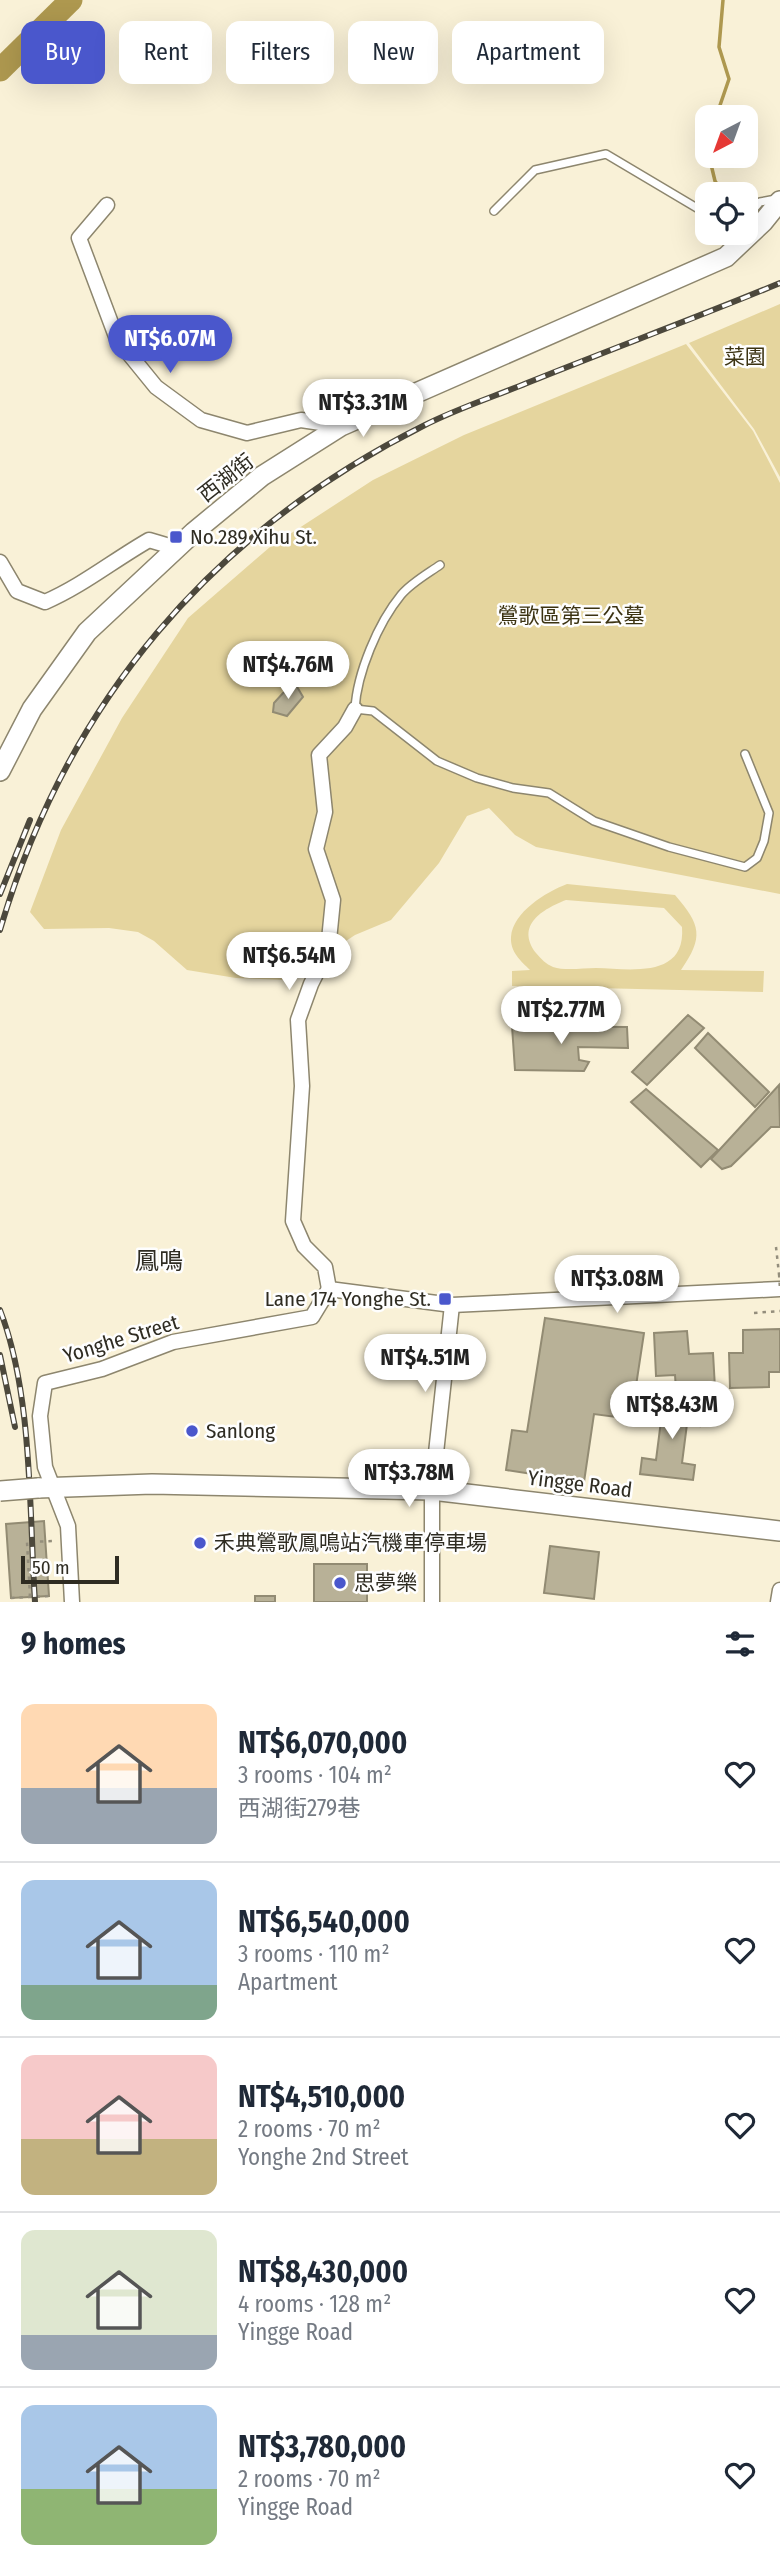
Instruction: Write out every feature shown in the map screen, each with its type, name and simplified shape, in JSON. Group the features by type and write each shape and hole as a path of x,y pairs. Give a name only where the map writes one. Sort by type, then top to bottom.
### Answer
{"street":[{"name":"西湖街","path":"0,771 32,709 87,632 176,548 262,476 341,426 726,257 763,222 780,200"},
{"path":"107,205 79,238 117,339 156,387 201,420 247,433 301,420 341,426"},
{"path":"1,567 17,591 45,602 72,590 114,560 149,540 176,548"},
{"path":"355,709 345,727 319,755 325,812 316,849 333,900 328,950 311,984 298,1020 302,1086 293,1221 304,1246 325,1267 329,1289 452,1305 780,1284"},
{"name":"Yonghe Street","path":"46,1488 40,1416 45,1382 102,1369 173,1342 312,1317 329,1289"},
{"path":"432,1602 432,1490 452,1305"},
{"name":"Yingge Road","path":"0,1491 152,1484 432,1490 780,1531"},
{"path":"46,1488 68,1526 72,1602"},
{"path":"778,1602 780,1590"}],"lane":[{"path":"494,211 535,170 606,154 695,207"},
{"path":"758,204 780,200"},
{"path":"440,565 402,594 384,622 362,669 356,690 355,709 373,711 438,761 477,778 513,788 549,793 594,821 669,847 745,867 757,859 764,841 769,813 745,754"}],"path":[{"path":"776,1247 780,1284"},
{"path":"754,1313 780,1311"},
{"path":"30,1597 27,1542 69,1541"},
{"path":"11,1598 49,1596"}],"green space":[{"name":"菜園","path":"780,304 780,477 754,429 689,343"},
{"name":"鶯歌區第三公墓","path":"686,344 753,431 780,483 780,894 536,847 515,835 489,808 467,816 439,863 391,920 355,935 287,980 236,978 187,970 154,941 138,932 109,928 44,929 30,912 61,830 122,718 188,618 270,547 373,480 464,435"},
{"path":"567,884 675,895 690,915 696,931 693,949 681,970 764,971 763,992 512,986 512,971 530,970 512,947 513,928 532,904","holes":["566,900 664,908 682,927 681,944 675,955 666,963 653,967 558,968 550,966 542,959 530,943 530,926 534,919"]}],"building":[{"path":"296,685 303,697 287,716 273,712 274,703"},
{"path":"688,1015 704,1028 647,1085 632,1072"},
{"path":"512,1026 627,1027 628,1048 578,1047 579,1060 589,1062 584,1071 515,1070"},
{"path":"708,1033 769,1092 755,1107 695,1048"},
{"path":"779,1085 780,1127 771,1127 731,1166 722,1169 711,1159"},
{"path":"646,1089 718,1150 701,1167 631,1102"},
{"path":"545,1318 644,1333 631,1419 594,1414 584,1482 506,1470 512,1430 527,1432"},
{"path":"780,1329 780,1372 769,1372 769,1387 730,1388 729,1353 743,1353 743,1330"},
{"path":"687,1331 689,1354 713,1353 715,1388 676,1390 675,1375 656,1376 654,1333"},
{"path":"651,1403 703,1409 700,1426 687,1424 682,1463 695,1465 693,1480 640,1474 642,1458 656,1460 661,1421 648,1420"},
{"path":"44,1521 49,1596 11,1598 6,1524"},
{"path":"550,1546 599,1552 594,1599 544,1593"},
{"name":"思夢樂","path":"314,1564 367,1564 367,1602 314,1602"},
{"path":"255,1596 275,1596 275,1602 255,1602"}],"waterway":[{"path":"0,70 71,0"},
{"path":"720,105 729,79 719,47 723,0"},
{"path":"712,168 716,182"}],"railway":[{"path":"0,930 29,847 65,770 108,698 158,632 214,572 277,517 347,469 423,426 780,283"},
{"path":"0,894 30,820"},
{"path":"0,1310 11,1343 24,1416 35,1602"},
{"path":"0,1355 15,1427"}],"place":[{"name":"No.289 Xihu St.","path":"176,537"},
{"name":"Lane 174 Yonghe St.","path":"445,1299"},
{"name":"Sanlong","path":"192,1431"},
{"name":"禾典鶯歌鳳鳴站汽機車停車場","path":"200,1543"},
{"name":"思夢樂","path":"340,1583"}],"district":[{"name":"鳳鳴","path":"159,1261"}]}
